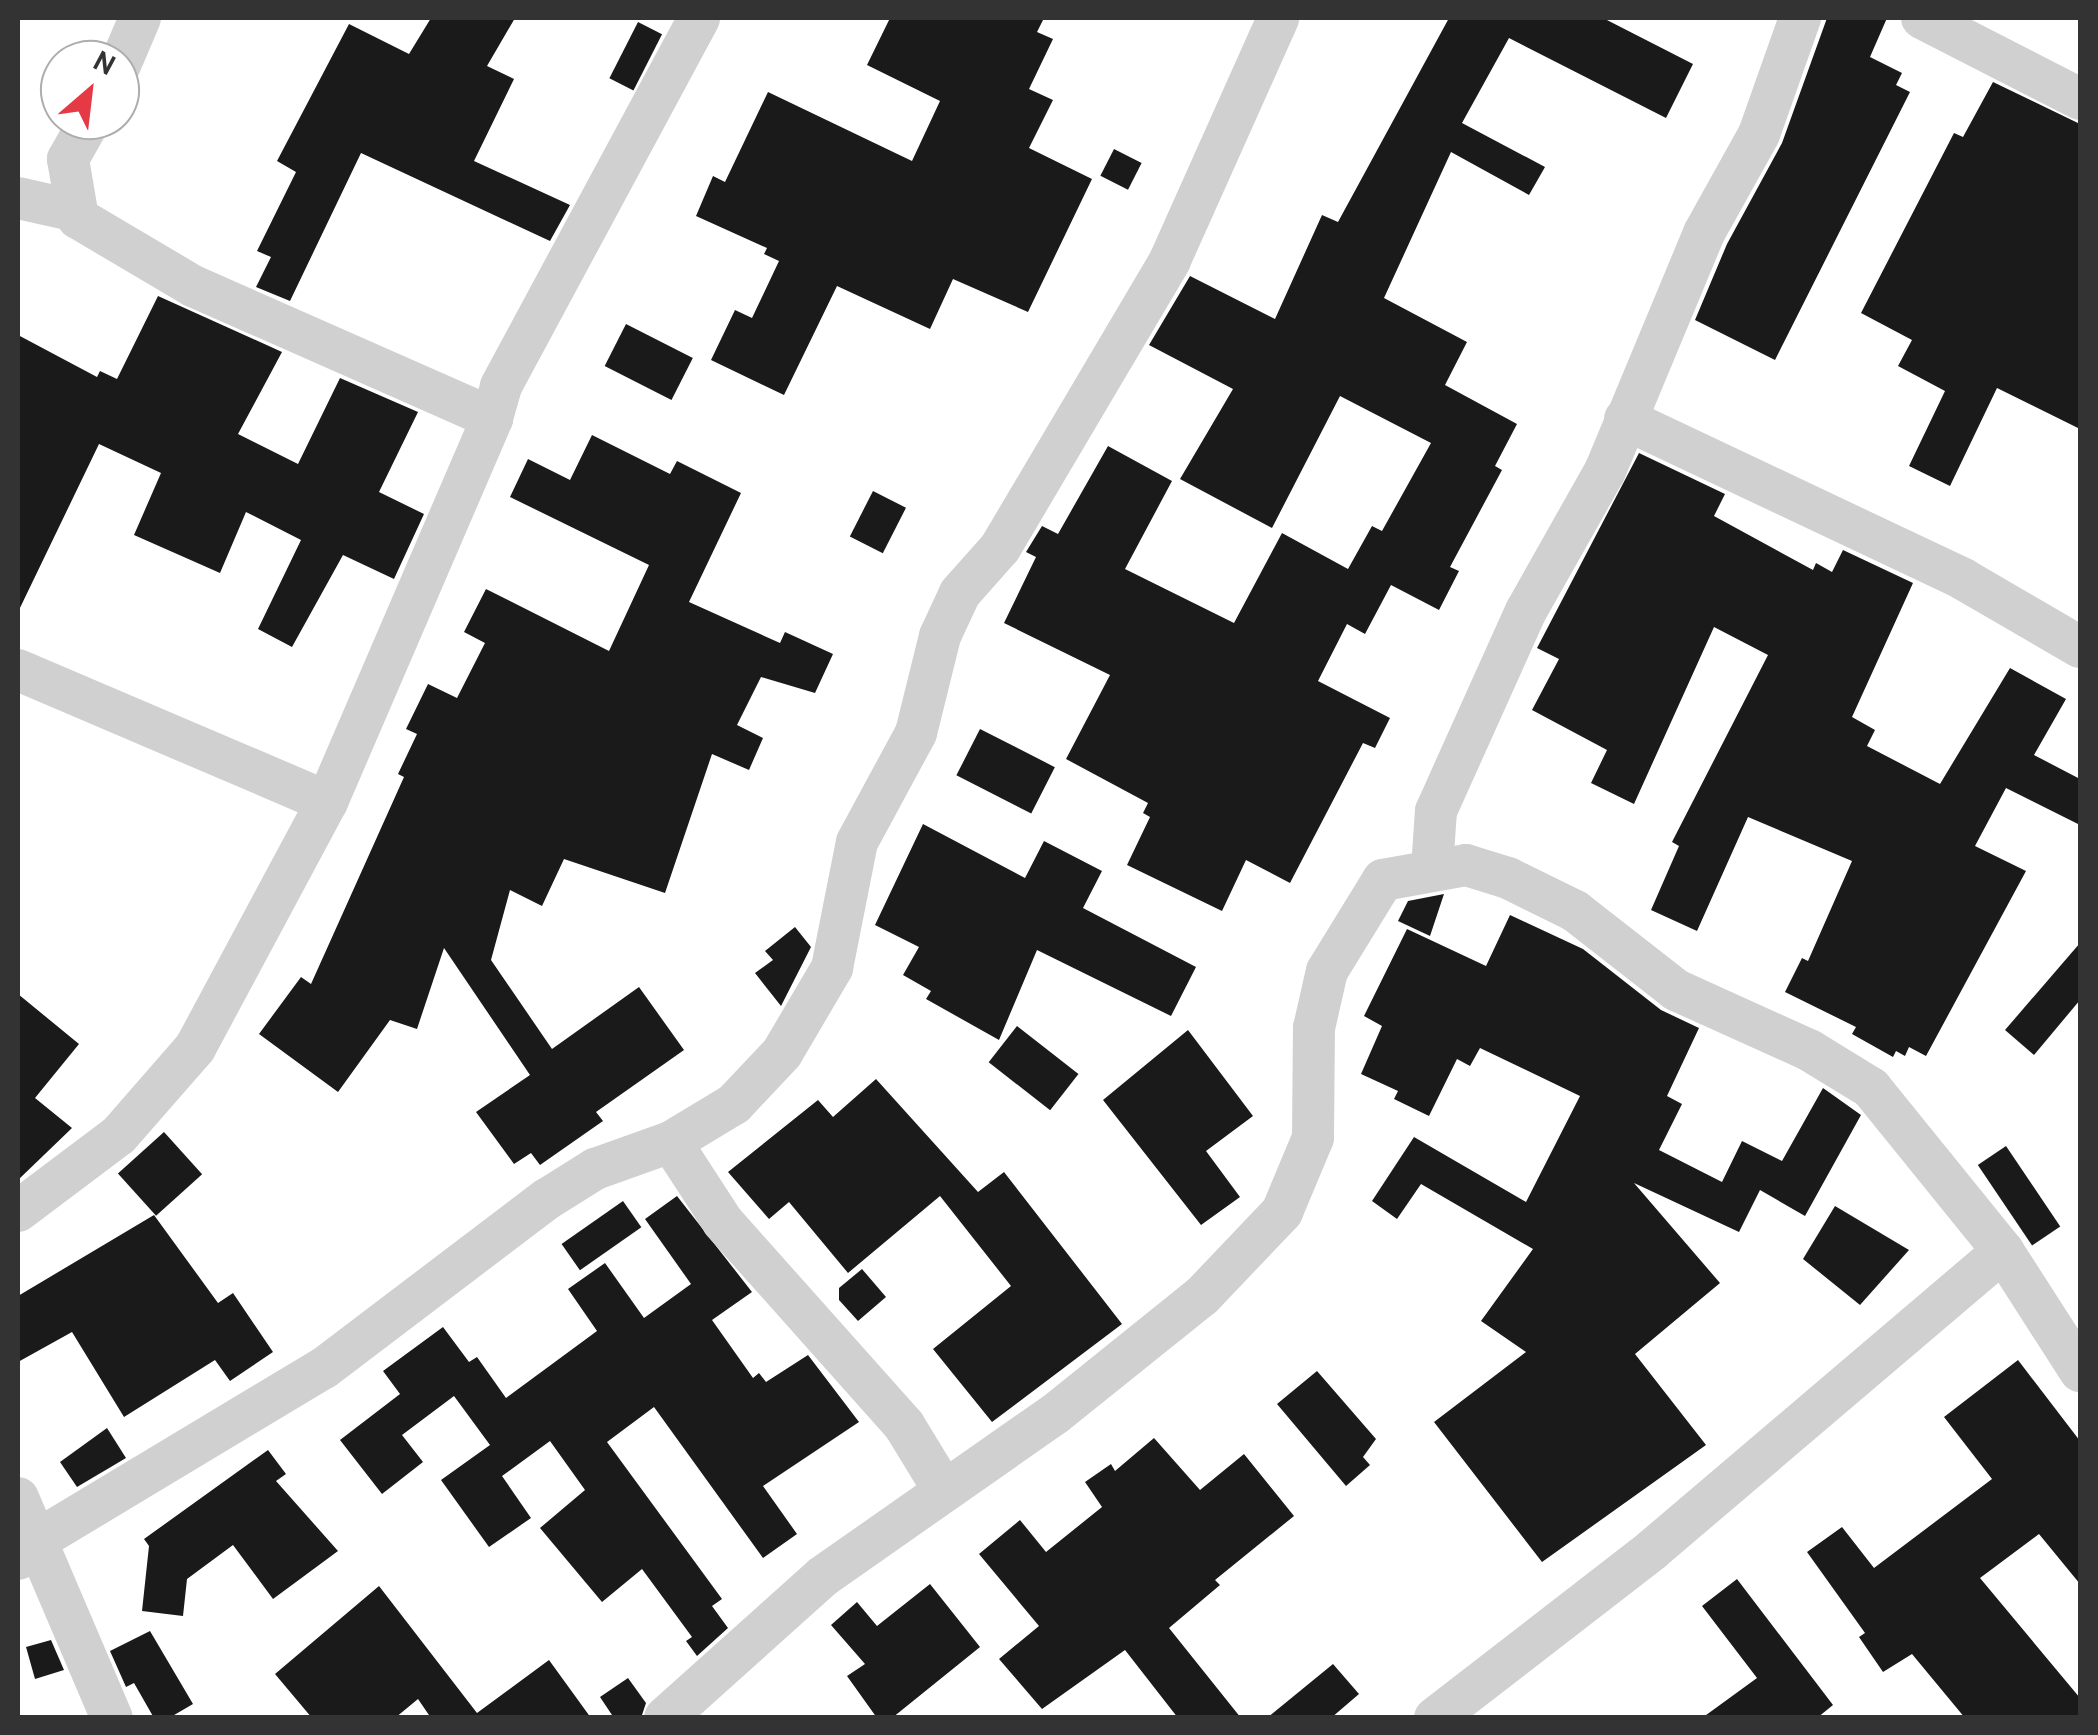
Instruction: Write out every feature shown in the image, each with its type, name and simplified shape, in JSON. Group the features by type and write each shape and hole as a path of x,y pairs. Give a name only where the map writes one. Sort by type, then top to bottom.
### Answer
{"street":[{"path":"18,1211 119,1134 195,1048 327,802 492,418 501,386 699,18"},
{"path":"28,1549 324,1368 547,1199 595,1169 671,1142 734,1104 809,1014 832,968 857,842 916,733 947,622 1034,492 1170,260 1278,18"},
{"path":"1432,869 1436,811 1526,611 1605,471 1704,233 1759,134 1800,18"},
{"path":"1922,18 2080,99"},
{"path":"79,140 68,160 78,218 194,286 492,418"},
{"path":"18,198 76,211"},
{"path":"1625,419 1964,579 2080,647"},
{"path":"18,670 327,802"},
{"path":"665,1718 822,1577 943,1489 1056,1414 1202,1296 1282,1212 1313,1138 1314,1028 1326,972 1383,880 1466,865 1544,894 1676,990 1809,1050 1871,1088 2003,1250 2080,1371"},
{"path":"671,1142 723,1222 904,1425 943,1489"},
{"path":"1435,1718 1652,1550 2003,1250"},
{"path":"18,1498 28,1549 112,1718"}],"building":[{"path":"431,18 515,18 487,66 514,79 474,161 570,205 550,241 361,153 290,301 256,287 271,257 257,251 296,172 277,161 349,24 409,54"},
{"path":"890,18 1044,18 1037,32 1053,39 1029,89 1053,100 1029,148 1092,179 1028,312 953,279 930,329 837,286 784,395 711,360 735,310 752,318 779,261 764,254 767,248 696,216 713,176 725,182 768,92 912,161 940,101 867,65"},
{"path":"1449,18 1603,18 1693,64 1666,118 1509,38 1462,123 1545,167 1529,195 1451,152 1384,298 1467,342 1445,385 1517,424 1495,466 1502,470 1450,567 1459,571 1439,610 1391,585 1365,634 1347,624 1318,681 1390,718 1375,748 1363,743 1290,883 1246,860 1222,911 1127,865 1150,817 1143,813 1148,803 1066,759 1110,675 1004,623 1036,557 1026,552 1042,526 1058,534 1108,446 1172,481 1125,569 1234,623 1282,533 1348,569 1372,526 1382,531 1431,443 1340,396 1272,528 1180,479 1233,389 1149,345 1190,276 1275,319 1322,215 1338,222"},
{"path":"1827,18 1887,18 1870,57 1902,73 1896,85 1910,92 1775,360 1695,320 1727,244 1782,143"},
{"path":"638,22 662,34 633,90 609,78"},
{"path":"1993,82 2080,124 2080,429 1997,388 1950,486 1909,466 1945,391 1898,366 1912,340 1861,313 1954,133 1963,137"},
{"path":"1114,149 1142,163 1128,190 1100,176"},
{"path":"158,296 282,352 238,434 298,464 340,378 418,412 379,492 424,514 394,579 343,555 292,647 258,629 301,540 246,512 220,573 134,535 161,473 99,444 18,612 18,335 97,377 100,371 117,379"},
{"path":"626,324 693,358 671,400 605,366"},
{"path":"592,435 670,474 677,461 741,493 689,602 780,643 785,632 833,654 815,693 761,677 737,725 763,738 749,770 712,754 665,893 564,859 542,906 510,890 491,960 552,1049 639,987 684,1050 596,1112 603,1121 540,1165 531,1153 514,1164 476,1112 530,1075 444,948 417,1029 390,1020 338,1092 259,1034 301,977 311,984 404,777 398,774 417,734 406,729 428,684 457,698 485,643 464,632 486,589 609,651 649,565 510,497 528,459 570,480"},
{"path":"1639,453 1725,494 1714,516 1813,570 1816,563 1832,572 1843,550 1913,583 1852,717 1875,730 1867,746 1940,784 2010,668 2066,699 2034,755 2080,779 2080,825 2006,788 1975,846 2026,871 1926,1056 1909,1047 1905,1056 1896,1051 1893,1057 1852,1034 1856,1027 1785,992 1802,958 1808,961 1852,861 1748,817 1697,931 1651,910 1679,846 1672,842 1768,655 1714,627 1634,804 1591,783 1607,750 1532,710 1559,659 1537,648"},
{"path":"873,491 906,508 883,553 850,536"},
{"path":"980,729 1055,767 1031,813 956,775"},
{"path":"923,824 1025,878 1044,841 1102,871 1083,908 1196,967 1171,1016 1037,950 999,1040 926,999 931,991 903,975 919,947 875,925"},
{"path":"1444,894 1430,936 1398,921 1408,901"},
{"path":"1510,915 1583,949 1661,1010 1699,1028 1667,1096 1682,1104 1659,1150 1722,1182 1742,1141 1782,1161 1823,1088 1861,1115 1805,1216 1760,1190 1739,1232 1634,1183 1720,1283 1635,1354 1706,1445 1542,1562 1434,1422 1526,1352 1481,1321 1533,1249 1421,1184 1397,1219 1372,1201 1414,1137 1526,1202 1580,1096 1480,1048 1470,1066 1457,1059 1429,1116 1394,1099 1398,1091 1361,1074 1382,1026 1364,1016 1407,929 1486,966"},
{"path":"795,927 811,947 781,1006 755,973 773,960 765,951"},
{"path":"2080,943 2080,1000 2034,1055 2005,1030"},
{"path":"18,994 79,1044 35,1098 72,1128 18,1180"},
{"path":"1017,1026 1078,1074 1050,1110 989,1062"},
{"path":"1188,1030 1253,1116 1206,1151 1240,1197 1201,1225 1103,1100"},
{"path":"876,1079 978,1192 1004,1172 1122,1324 992,1422 933,1349 1011,1286 940,1196 848,1273 789,1202 769,1219 728,1172 818,1100 833,1117"},
{"path":"164,1132 202,1174 156,1216 118,1173"},
{"path":"2006,1146 2060,1226 2032,1245 1978,1165"},
{"path":"677,1196 752,1292 712,1320 753,1378 759,1373 766,1382 808,1355 859,1422 763,1486 797,1534 763,1558 654,1407 607,1442 722,1599 712,1606 728,1628 697,1656 686,1641 692,1637 642,1569 602,1602 540,1528 585,1490 550,1441 502,1476 531,1518 489,1547 441,1480 490,1445 454,1396 402,1435 423,1462 382,1494 340,1440 400,1394 383,1371 443,1327 469,1362 477,1357 506,1398 597,1331 568,1289 605,1263 644,1318 691,1284 645,1219"},
{"path":"623,1201 641,1227 580,1270 562,1244"},
{"path":"1835,1206 1909,1250 1860,1305 1803,1259"},
{"path":"154,1215 218,1303 233,1293 273,1352 230,1381 215,1360 124,1417 72,1332 18,1362 18,1296"},
{"path":"862,1269 886,1297 858,1321 839,1300 839,1288"},
{"path":"2018,1360 2080,1441 2080,1584 2039,1534 1980,1578 2080,1698 2080,1718 1965,1718 1912,1654 1883,1672 1859,1637 1865,1633 1807,1552 1842,1527 1874,1568 1992,1479 1944,1417"},
{"path":"1317,1371 1376,1439 1363,1457 1370,1465 1346,1486 1277,1404"},
{"path":"107,1428 126,1458 77,1487 60,1462"},
{"path":"1154,1438 1200,1490 1244,1454 1294,1516 1215,1580 1220,1585 1169,1628 1241,1718 1178,1718 1125,1650 1042,1709 999,1659 1039,1626 979,1554 1020,1520 1046,1552 1102,1507 1085,1482 1111,1464 1115,1471"},
{"path":"268,1450 286,1474 276,1481 338,1551 273,1599 233,1545 187,1579 183,1616 142,1611 149,1546 144,1539"},
{"path":"1737,1579 1833,1705 1817,1718 1702,1718 1757,1678 1702,1606"},
{"path":"930,1584 980,1647 892,1718 877,1718 847,1676 865,1664 831,1625 857,1602 877,1626"},
{"path":"379,1586 477,1713 549,1660 591,1718 431,1718 418,1699 395,1718 312,1718 275,1674"},
{"path":"150,1631 193,1704 169,1718 154,1718 134,1683 126,1687 110,1651"},
{"path":"51,1640 64,1670 35,1679 26,1647"},
{"path":"1333,1664 1359,1694 1331,1718 1267,1718"},
{"path":"628,1678 646,1703 641,1718 614,1718 600,1697"}]}
